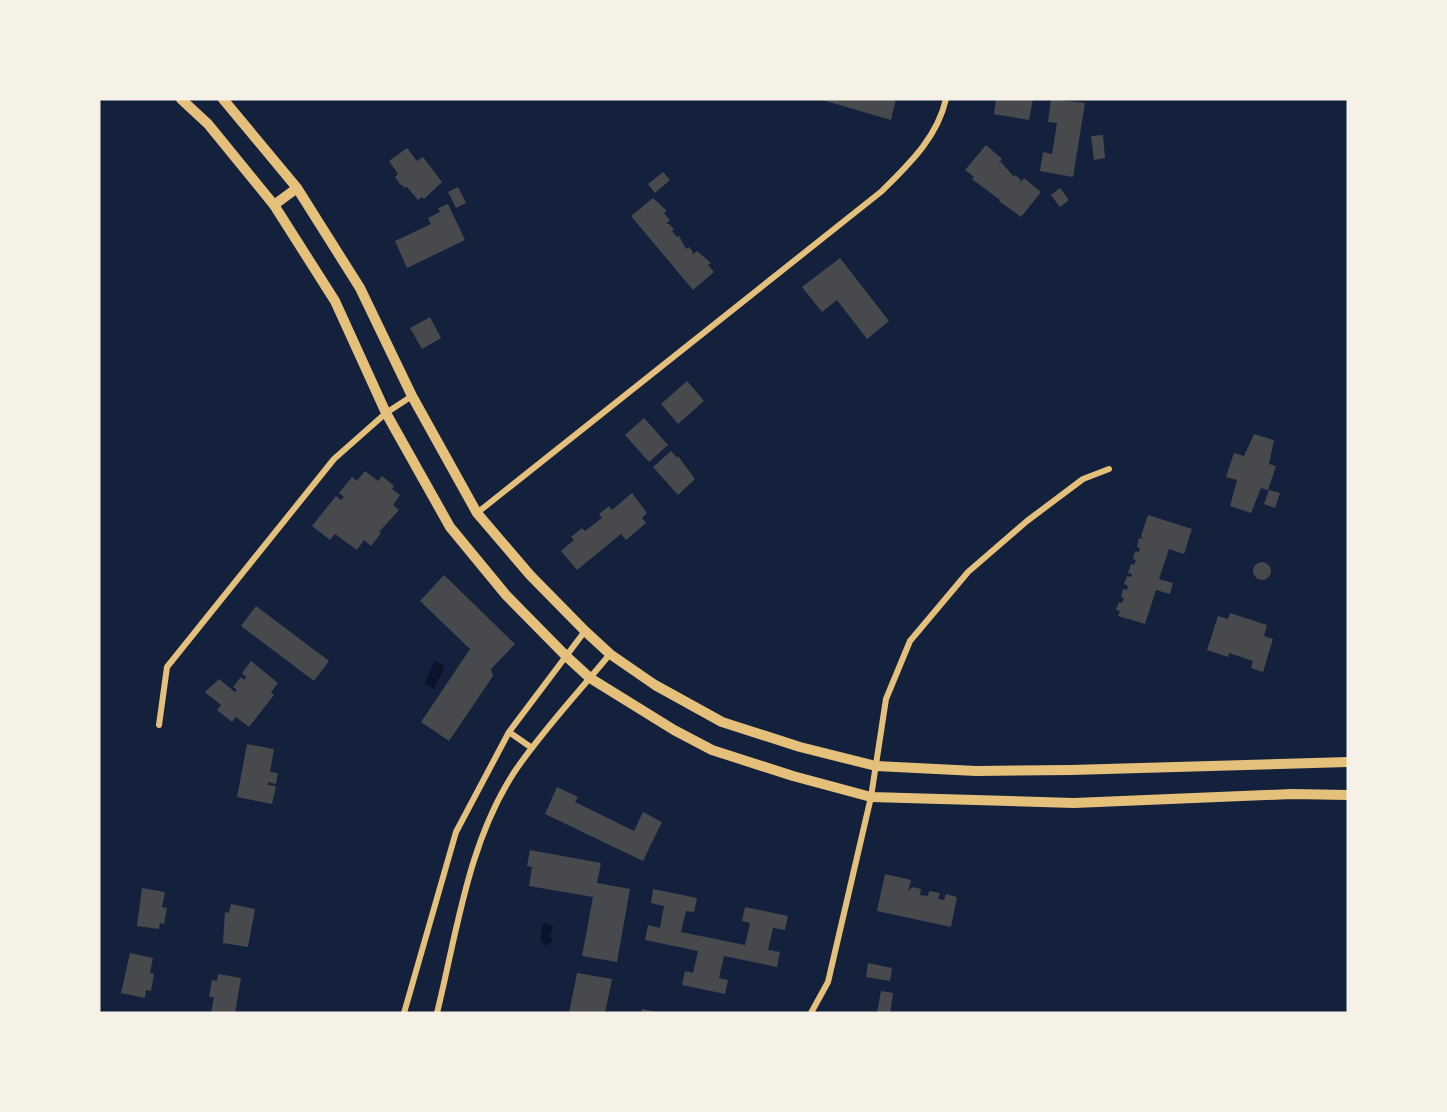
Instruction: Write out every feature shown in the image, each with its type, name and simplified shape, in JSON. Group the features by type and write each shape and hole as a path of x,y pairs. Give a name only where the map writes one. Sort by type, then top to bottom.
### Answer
{"street":[{"path":"181,99 208,124 274,205 335,302 386,413 450,527 506,595 590,678 712,750 793,776 871,797 1074,803 1292,794 1348,795"},
{"path":"223,99 297,188 360,288 412,396 477,513 530,575 585,631 610,654 655,685 722,722 800,747 876,766 976,771 1348,762"},
{"path":"477,513 882,191 913,160 934,131 942,116 946,99"},
{"path":"274,205 297,188"},
{"path":"159,725 167,667 334,459 386,413 412,396"},
{"path":"811,1013 828,982 871,797 886,699 910,641 968,572 993,550 1083,479 1109,469"},
{"path":"404,1013 456,832 509,732 585,631"},
{"path":"437,1013 458,920 484,834 514,773 610,654"},
{"path":"509,732 532,748"}],"water":[{"path":"435,661 445,666 434,689 424,684"},
{"path":"545,923 554,927 550,933 552,941 546,946 540,940"}],"building":[{"path":"819,99 896,99 891,120"},
{"path":"996,99 1033,99 1029,120 994,114"},
{"path":"1051,99 1085,103 1073,177 1040,171 1043,152 1052,154 1057,123 1048,122"},
{"path":"1103,135 1105,158 1094,160 1091,136"},
{"path":"986,145 1002,159 998,164 1001,162 1014,177 1015,175 1021,180 1020,183 1024,178 1041,192 1021,217 972,179 974,177 965,170"},
{"path":"407,148 417,161 423,157 442,182 424,199 422,197 418,200 407,187 400,184 395,177 398,174 389,161"},
{"path":"663,172 670,180 655,193 648,184"},
{"path":"458,187 466,203 456,208 448,192"},
{"path":"1060,188 1069,200 1060,207 1051,195"},
{"path":"653,198 667,211 664,213 670,220 666,224 674,229 672,231 677,237 679,236 686,249 689,247 693,252 692,255 697,251 711,263 708,265 714,272 693,290 631,216"},
{"path":"448,204 465,240 407,268 395,241 431,224 428,218 440,212 438,208"},
{"path":"840,258 889,321 867,339 837,300 822,312 802,287"},
{"path":"430,317 441,338 422,349 410,328"},
{"path":"687,381 704,401 678,424 661,404"},
{"path":"644,418 668,445 649,462 625,435"},
{"path":"1254,434 1274,440 1269,464 1276,466 1268,490 1261,488 1251,513 1230,506 1237,480 1226,477 1234,453 1244,456"},
{"path":"671,451 677,458 678,456 695,479 678,495 653,467"},
{"path":"365,471 378,481 382,476 394,486 392,489 400,495 393,505 399,510 379,532 381,533 371,546 364,540 357,550 335,534 330,540 312,526 336,496 341,500 344,497 339,493 352,477 357,481"},
{"path":"1269,490 1280,493 1275,508 1264,504"},
{"path":"632,493 647,513 642,518 646,523 626,540 621,534 577,570 561,551 574,540 571,537 582,528 585,531 602,518 599,514 609,506 612,510"},
{"path":"1148,515 1192,529 1184,554 1169,549 1159,579 1173,583 1170,594 1156,590 1145,624 1118,616 1120,611 1116,610 1119,602 1122,603 1124,598 1121,597 1123,589 1127,590 1128,586 1124,584 1127,576 1131,577 1132,574 1128,573 1131,564 1134,565 1136,560 1133,559 1135,551 1139,552 1140,548 1137,547 1139,538 1143,539 1141,536"},
{"path":"1258,562 1266,562 1271,567 1269,578 1258,580 1253,575 1253,567"},
{"path":"444,575 515,644 491,669 493,676 449,741 421,722 470,649 420,601"},
{"path":"256,606 329,661 314,681 241,626"},
{"path":"1230,613 1267,625 1264,636 1273,639 1263,672 1251,668 1253,661 1229,653 1228,657 1207,650 1218,616 1228,619"},
{"path":"251,661 278,683 271,692 274,695 249,727 236,717 232,722 217,710 221,705 205,692 219,679 235,692 237,690 233,687 241,677 245,680 246,677 242,673"},
{"path":"247,744 274,749 270,772 278,773 276,784 268,782 268,785 276,786 272,804 237,797"},
{"path":"557,787 578,797 575,802 634,831 643,812 662,822 643,861 545,814"},
{"path":"530,850 601,863 597,883 630,889 617,962 582,956 593,897 529,886 532,867 527,866"},
{"path":"885,874 911,880 908,892 912,887 921,889 920,895 928,896 929,891 940,893 938,899 944,900 946,894 957,897 951,927 877,911"},
{"path":"142,888 165,892 162,907 167,908 164,924 160,923 159,929 137,926"},
{"path":"653,889 697,898 694,912 686,911 681,932 745,945 750,923 742,921 745,907 788,916 785,930 773,928 768,950 780,952 777,967 724,956 719,978 728,980 725,994 682,985 685,971 693,973 698,951 645,940 648,925 660,928 664,906 651,903"},
{"path":"231,904 255,909 248,947 223,943 225,912 229,913"},
{"path":"130,953 153,958 150,973 154,974 151,991 146,990 145,998 121,993"},
{"path":"868,963 892,968 890,981 866,977"},
{"path":"577,973 612,979 605,1013 569,1013"},
{"path":"218,974 241,978 235,1013 211,1013 214,997 209,997 212,980 217,981"},
{"path":"881,991 893,993 890,1013 877,1013"},
{"path":"642,1009 657,1012 657,1013 641,1013"}]}
